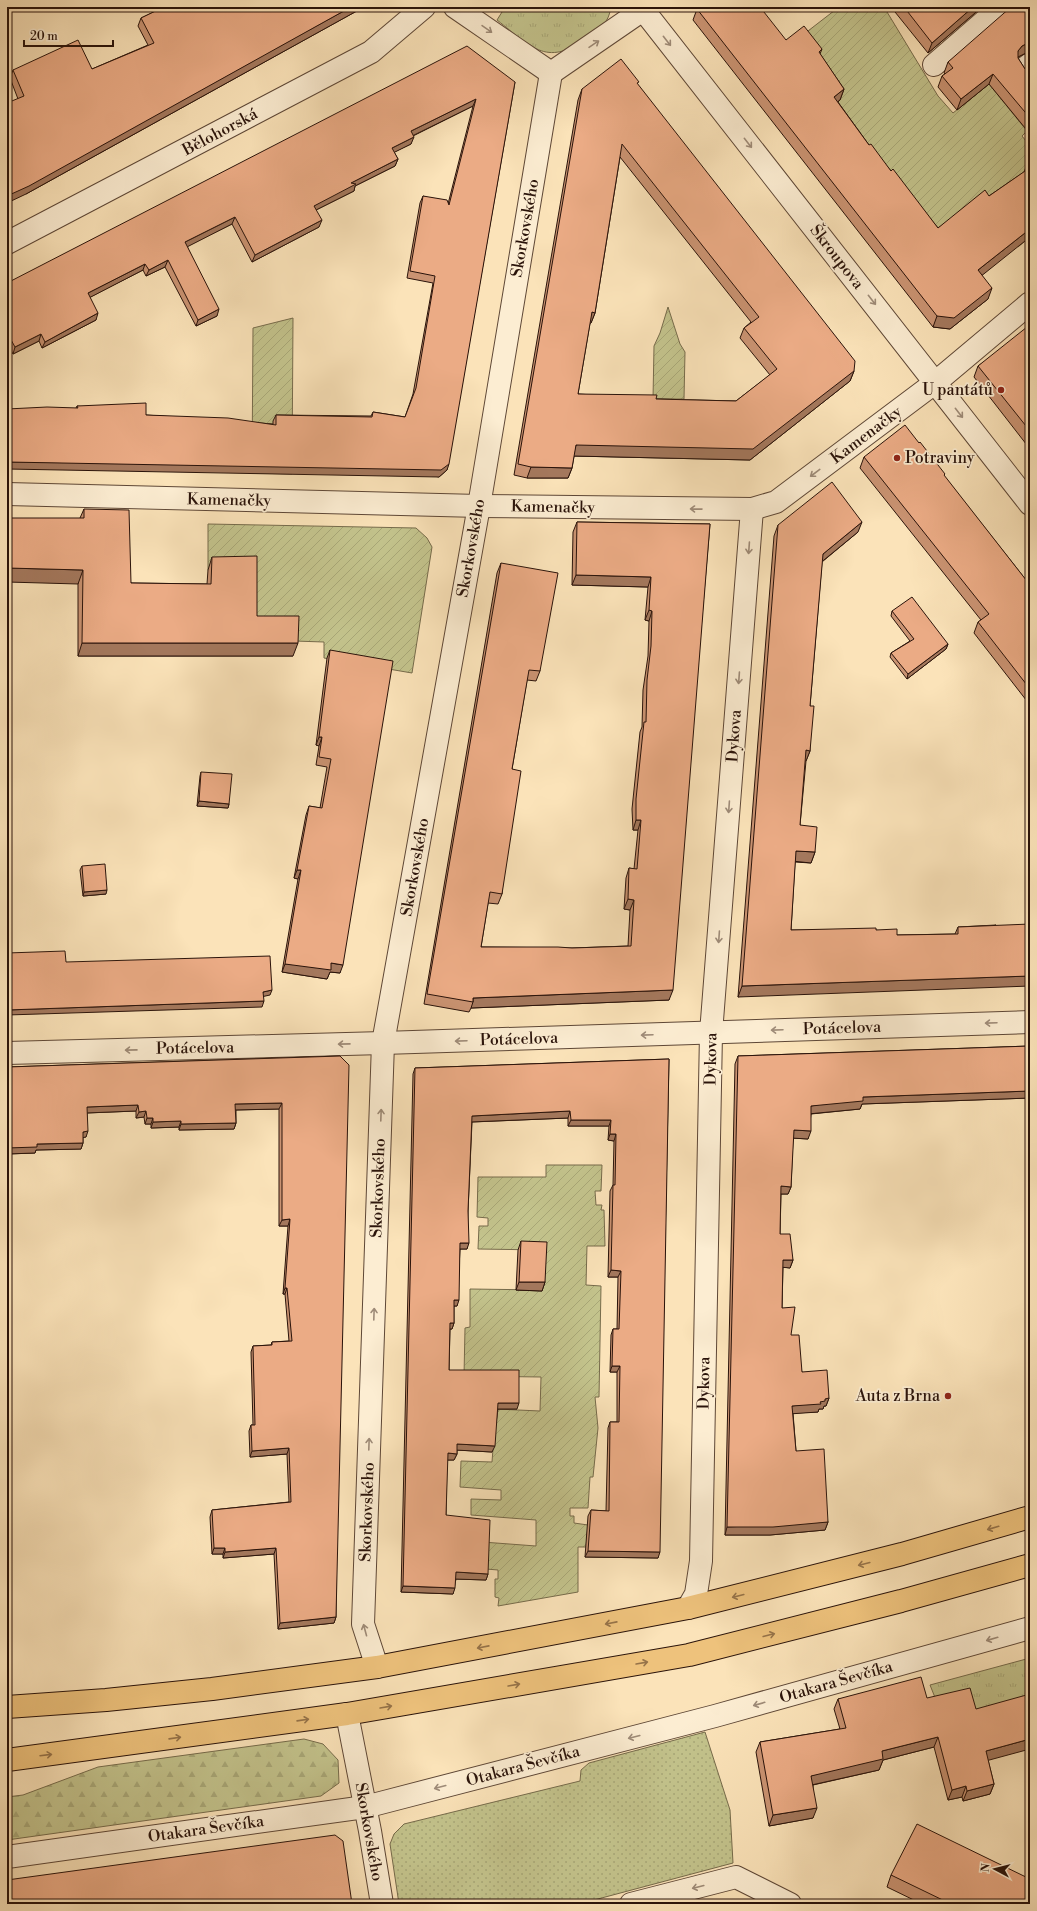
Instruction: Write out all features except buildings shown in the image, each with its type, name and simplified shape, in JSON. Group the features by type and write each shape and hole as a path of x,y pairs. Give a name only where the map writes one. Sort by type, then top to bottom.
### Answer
{"main road":[{"path":"7,1707 106,1700 212,1689 377,1667 688,1608 902,1554 1030,1517"},
{"path":"7,1760 347,1714 689,1655 1028,1569"}],"street":[{"name":"Bělohorská","path":"7,243 371,52 424,7"},
{"path":"455,7 551,73 644,8"},
{"path":"934,65 1001,7"},
{"name":"Škroupova","path":"644,8 1030,504"},
{"path":"1030,64 1026,67 1030,71"},
{"name":"Skorkovského","path":"377,1667 363,1624 384,1043 478,506 551,73"},
{"name":"Kamenačky","path":"7,494 478,506 752,509 776,502 936,382 1030,303"},
{"name":"Dykova","path":"688,1608 696,1594 701,1561 711,1032 752,509"},
{"name":"Potácelova","path":"7,1053 384,1043 1030,1022"},
{"name":"Otakara Ševčíka","path":"7,1857 365,1807 715,1716 1030,1628"},
{"name":"Skorkovského","path":"347,1714 382,1904"},
{"path":"631,1904 736,1877 790,1904"}],"green space":[{"path":"495,7 611,7 610,13 602,26 575,45 563,51 552,53 541,51 531,46 497,20 502,12"},
{"path":"839,7 884,7 938,96 953,113 989,84 1027,131 1022,136 1030,146 1030,237 1018,247 981,201 953,265 742,82"},
{"path":"668,307 680,344 685,352 684,399 653,399 654,346 660,333"},
{"path":"293,318 292,474 252,473 253,328"},
{"path":"208,524 416,528 427,538 432,547 412,673 324,658 324,642 294,641 246,629 208,570"},
{"path":"546,1165 602,1165 601,1191 595,1191 596,1205 602,1205 601,1210 604,1210 605,1246 587,1246 586,1285 601,1286 599,1397 595,1397 598,1428 593,1477 590,1477 588,1508 570,1508 570,1516 574,1516 574,1523 588,1525 586,1547 578,1547 578,1592 498,1606 499,1598 495,1597 495,1579 498,1579 498,1570 474,1568 469,1541 536,1546 536,1520 471,1515 471,1499 501,1500 501,1490 460,1487 461,1461 492,1462 496,1409 540,1411 541,1377 464,1376 465,1328 470,1327 470,1289 542,1290 543,1250 478,1249 479,1226 488,1226 488,1218 477,1217 478,1177 546,1177"},
{"path":"1030,1658 1030,1703 981,1716 938,1705 930,1685"},
{"path":"705,1732 730,1810 733,1863 579,1904 399,1904 390,1844 394,1834 404,1824 580,1781 581,1770 589,1763"},
{"path":"304,1739 323,1744 338,1760 339,1783 321,1796 7,1840 7,1797 23,1795 98,1767"}],"place":[{"name":"U pantátů","path":"1001,390"},
{"name":"Potraviny","path":"897,458"},
{"name":"Auta z Brna","path":"948,1396"}]}
